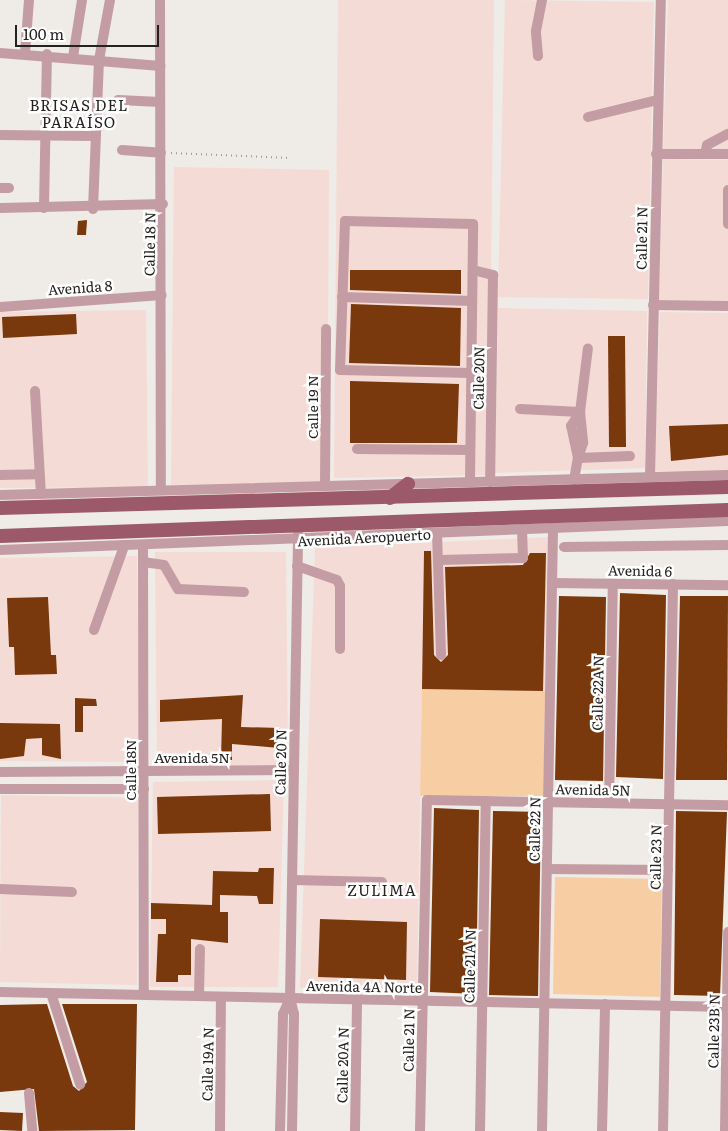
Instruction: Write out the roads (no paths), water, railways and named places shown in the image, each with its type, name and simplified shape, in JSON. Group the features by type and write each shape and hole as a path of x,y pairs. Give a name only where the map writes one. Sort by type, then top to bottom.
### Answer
{"main road":[{"path":"390,498 408,484"},
{"path":"0,508 283,493 390,498 728,487"},
{"name":"Avenida Aeropuerto","path":"0,536 298,533 728,510"}],"street":[{"path":"25,53 29,0"},
{"path":"73,57 82,0"},
{"path":"92,209 98,60 110,0"},
{"name":"Calle 18 N","path":"160,0 163,204 162,489"},
{"path":"538,56 542,0"},
{"name":"Calle 21 N","path":"650,477 660,0"},
{"path":"0,53 47,54 160,66"},
{"path":"44,208 47,54"},
{"path":"118,100 160,102"},
{"path":"588,117 658,100"},
{"path":"705,154 707,144 728,134"},
{"path":"0,135 94,136"},
{"path":"122,150 162,153"},
{"path":"656,154 728,154"},
{"path":"728,190 728,224"},
{"path":"0,208 92,209 163,204"},
{"path":"470,482 473,224 345,221 340,370 471,373"},
{"name":"Calle 20N","path":"473,270 487,270 493,275 490,482"},
{"name":"Avenida 8","path":"0,307 162,295"},
{"path":"342,297 472,300"},
{"path":"653,305 728,306"},
{"name":"Calle 19 N","path":"325,485 326,329"},
{"path":"574,480 578,458 571,426 580,412 588,348"},
{"path":"35,391 41,494"},
{"path":"520,409 580,412"},
{"path":"357,449 470,450"},
{"path":"578,458 630,456"},
{"path":"0,475 40,474"},
{"path":"0,495 162,489 283,493 325,485 728,475"},
{"name":"Avenida Aeropuerto","path":"397,529 437,533 728,521"},
{"name":"Calle 22 N","path":"542,1131 553,528"},
{"path":"439,560 523,558 522,529"},
{"name":"Avenida Aeropuerto","path":"0,550 143,545 298,533"},
{"name":"Calle 20 N","path":"292,1131 294,1014 290,998 298,533"},
{"path":"437,533 442,656"},
{"path":"564,547 728,544"},
{"name":"Calle 18N","path":"143,545 144,995"},
{"path":"94,630 124,546"},
{"path":"143,562 164,565 178,590 244,592"},
{"path":"297,566 337,580 340,586 340,649"},
{"name":"Avenida 6","path":"552,583 728,585"},
{"name":"Calle 22A N","path":"609,803 613,584"},
{"name":"Calle 23 N","path":"664,1131 673,584"},
{"name":"Avenida 5N","path":"0,772 294,770"},
{"path":"0,789 144,789"},
{"name":"Calle 21 N","path":"420,1131 427,800"},
{"name":"Avenida 5N","path":"427,800 728,805"},
{"name":"Calle 21A N","path":"480,1131 486,801"},
{"path":"547,870 668,870"},
{"path":"292,880 382,882"},
{"path":"0,889 72,892"},
{"name":"Calle 23B N","path":"725,1131 728,932"},
{"path":"199,996 200,949"},
{"name":"Avenida 4A Norte","path":"0,992 728,1007"},
{"path":"51,993 80,1084"},
{"name":"Calle 19A N","path":"220,1131 221,997"},
{"name":"Calle 20 N","path":"280,1131 283,1014 290,998"},
{"name":"Calle 20A N","path":"355,1131 357,999"},
{"path":"602,1131 605,1004"},
{"path":"29,1093 32,1131"}],"district":[{"name":"BRISAS DEL PARAÍSO","path":"79,112"},
{"name":"ZULIMA","path":"382,890"}]}
